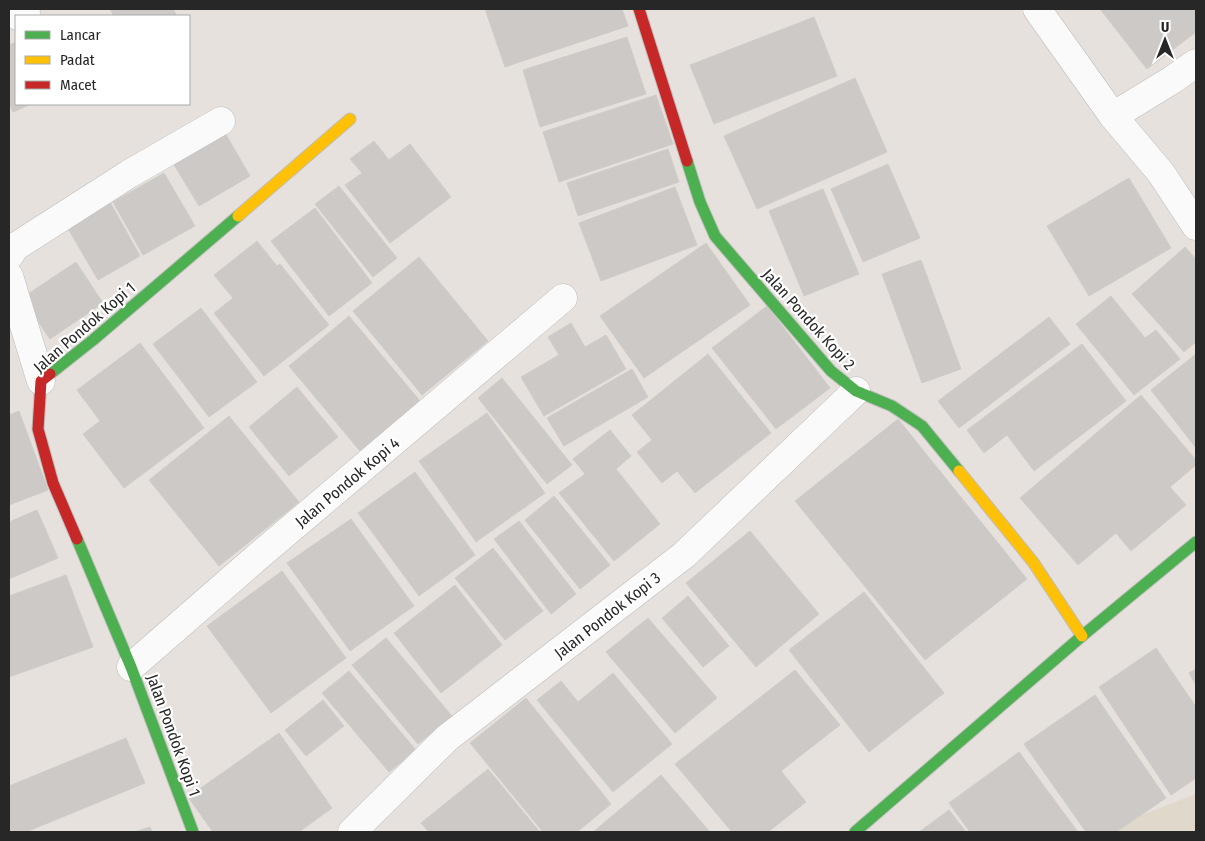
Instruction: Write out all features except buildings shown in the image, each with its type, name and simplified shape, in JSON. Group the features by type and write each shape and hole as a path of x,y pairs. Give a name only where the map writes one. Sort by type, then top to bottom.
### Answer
{"street":[{"name":"Jalan Pondok Kopi 2","path":"639,9 700,202 716,236 831,371 844,383 856,391 892,406 922,426 1032,562 1082,636"},
{"path":"1038,9 1113,116 1161,173 1196,226"},
{"path":"1113,116 1172,80 1196,62"},
{"name":"Jalan Pondok Kopi 1","path":"193,832 131,667 53,483 38,429 41,381 93,340 350,119"},
{"path":"9,256 15,247 129,174 221,121"},
{"path":"9,276 41,381"},
{"name":"Jalan Pondok Kopi 4","path":"131,667 255,559 563,298"},
{"name":"Jalan Pondok Kopi 3","path":"352,832 447,738 684,555 856,391"},
{"path":"854,832 1082,636 1196,542"}],"shaded area":[{"path":"1196,794 1196,832 1098,832"}],"traffic: fast":[{"path":"687,161 700,202 715,236 831,371 856,391 892,406 922,426 959,471"},
{"path":"50,374 93,340 238,216"},
{"path":"77,539 131,667 193,832"},
{"path":"855,832 1082,636 1196,542"}],"traffic: slow":[{"path":"238,216 350,119"},
{"path":"959,471 1033,562 1082,636"}],"traffic: jam":[{"path":"639,9 687,161"},
{"path":"50,374 41,381 38,429 53,483 77,539"}]}
